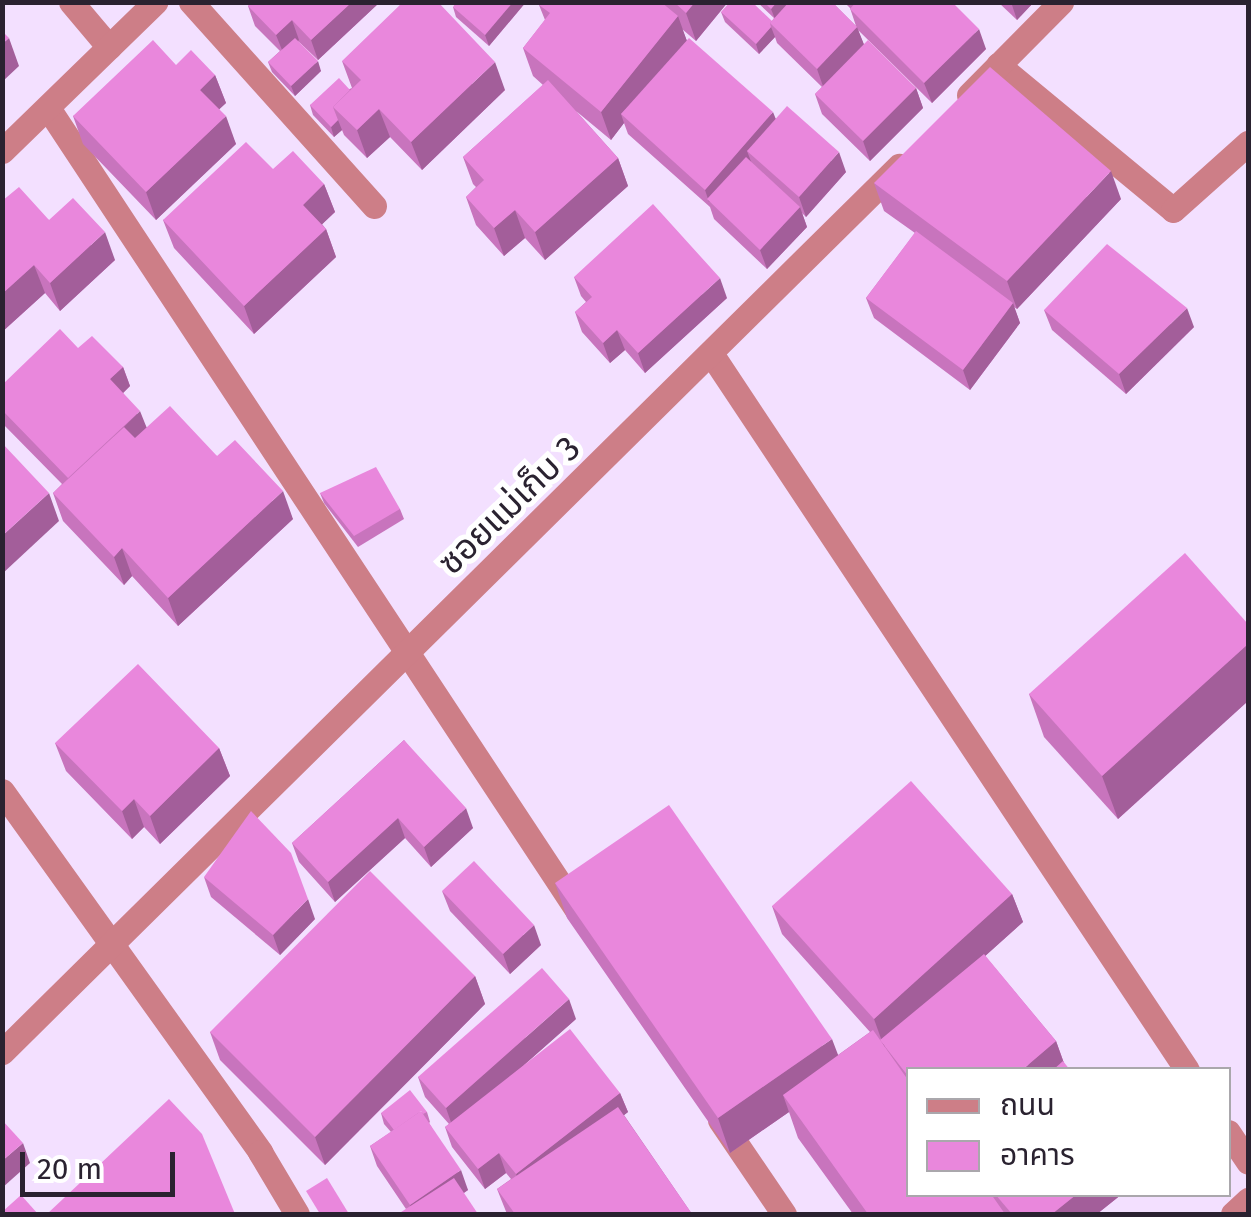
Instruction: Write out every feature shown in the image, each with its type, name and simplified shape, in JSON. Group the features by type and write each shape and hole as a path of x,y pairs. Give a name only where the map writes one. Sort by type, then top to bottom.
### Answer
{"street":[{"path":"71,2 110,48"},
{"path":"2,151 155,2"},
{"path":"191,2 374,206"},
{"path":"943,120 1060,2"},
{"path":"998,66 1173,210 1248,143"},
{"path":"48,108 404,657 594,936"},
{"name":"ซอยแม่เก็บ 3","path":"2,1052 712,355 916,148"},
{"path":"712,355 1185,1067"},
{"path":"2,791 297,1214"},
{"path":"706,1100 784,1214"},
{"path":"1231,1136 1248,1162"},
{"path":"1233,1214 1248,1200"}],"building":[{"path":"252,2 352,2 311,40 292,20 276,35 248,6"},
{"path":"403,2 438,2 495,62 411,142 379,109 357,130 333,107 361,80 342,61"},
{"path":"456,2 513,2 485,35 453,7"},
{"path":"661,2 678,16 601,112 523,48 550,13 539,5"},
{"path":"674,2 695,2 686,13"},
{"path":"730,2 752,2 772,21 756,44 721,12"},
{"path":"789,2 832,2 857,27 817,69 770,23"},
{"path":"856,2 952,2 979,29 924,83 850,9"},
{"path":"295,38 318,61 291,86 268,62"},
{"path":"689,38 773,112 705,190 621,114"},
{"path":"153,40 176,65 191,50 215,75 200,90 226,116 146,192 73,116"},
{"path":"868,40 916,88 863,141 815,94"},
{"path":"990,67 1111,171 1007,281 874,183"},
{"path":"339,78 350,90 333,107 338,120 331,127 310,105"},
{"path":"548,80 618,158 535,232 515,210 494,228 466,197 484,180 463,157"},
{"path":"787,106 839,152 799,197 747,151"},
{"path":"246,142 273,169 293,151 324,184 303,205 326,229 244,306 163,220"},
{"path":"746,157 800,207 760,250 707,199"},
{"path":"19,187 49,220 73,198 105,232 50,283 34,265 2,294 2,201"},
{"path":"653,204 720,278 638,353 617,330 603,343 575,312 592,297 574,277"},
{"path":"916,231 1013,303 963,370 866,298"},
{"path":"1107,244 1187,308 1119,374 1044,310"},
{"path":"60,329 78,348 92,336 123,367 110,379 140,411 68,478 2,410 2,385"},
{"path":"170,406 217,456 235,440 283,491 168,598 122,548 114,557 53,493 124,427 135,438"},
{"path":"2,443 49,493 2,536"},
{"path":"376,467 400,509 354,536 320,493"},
{"path":"1185,553 1248,624 1248,644 1102,776 1029,694"},
{"path":"138,664 219,748 150,816 134,799 122,811 55,743"},
{"path":"404,740 466,808 424,847 398,818 328,882 292,843"},
{"path":"911,781 1012,894 874,1019 772,906"},
{"path":"669,805 832,1039 718,1118 555,883"},
{"path":"251,811 291,853 308,899 273,935 204,877"},
{"path":"474,861 534,925 503,954 442,891"},
{"path":"370,871 475,976 315,1137 210,1032"},
{"path":"984,954 1056,1041 1026,1067 906,1067 906,1073 880,1040"},
{"path":"542,968 569,999 446,1108 418,1077"},
{"path":"570,1029 620,1093 516,1174 499,1153 478,1169 445,1127"},
{"path":"873,1030 906,1077 906,1197 993,1197 1005,1214 868,1214 783,1095"},
{"path":"410,1090 427,1112 421,1111 394,1130 381,1113"},
{"path":"169,1099 202,1134 235,1214 47,1214"},
{"path":"618,1107 692,1214 515,1214 497,1189"},
{"path":"421,1111 461,1170 410,1205 370,1146"},
{"path":"2,1120 23,1143 2,1161"},
{"path":"327,1178 349,1214 320,1214 306,1191"},
{"path":"454,1178 478,1214 398,1214"},
{"path":"21,1195 38,1214 2,1214 2,1212"},
{"path":"998,1197 1073,1197 1052,1214 1012,1214"}]}
